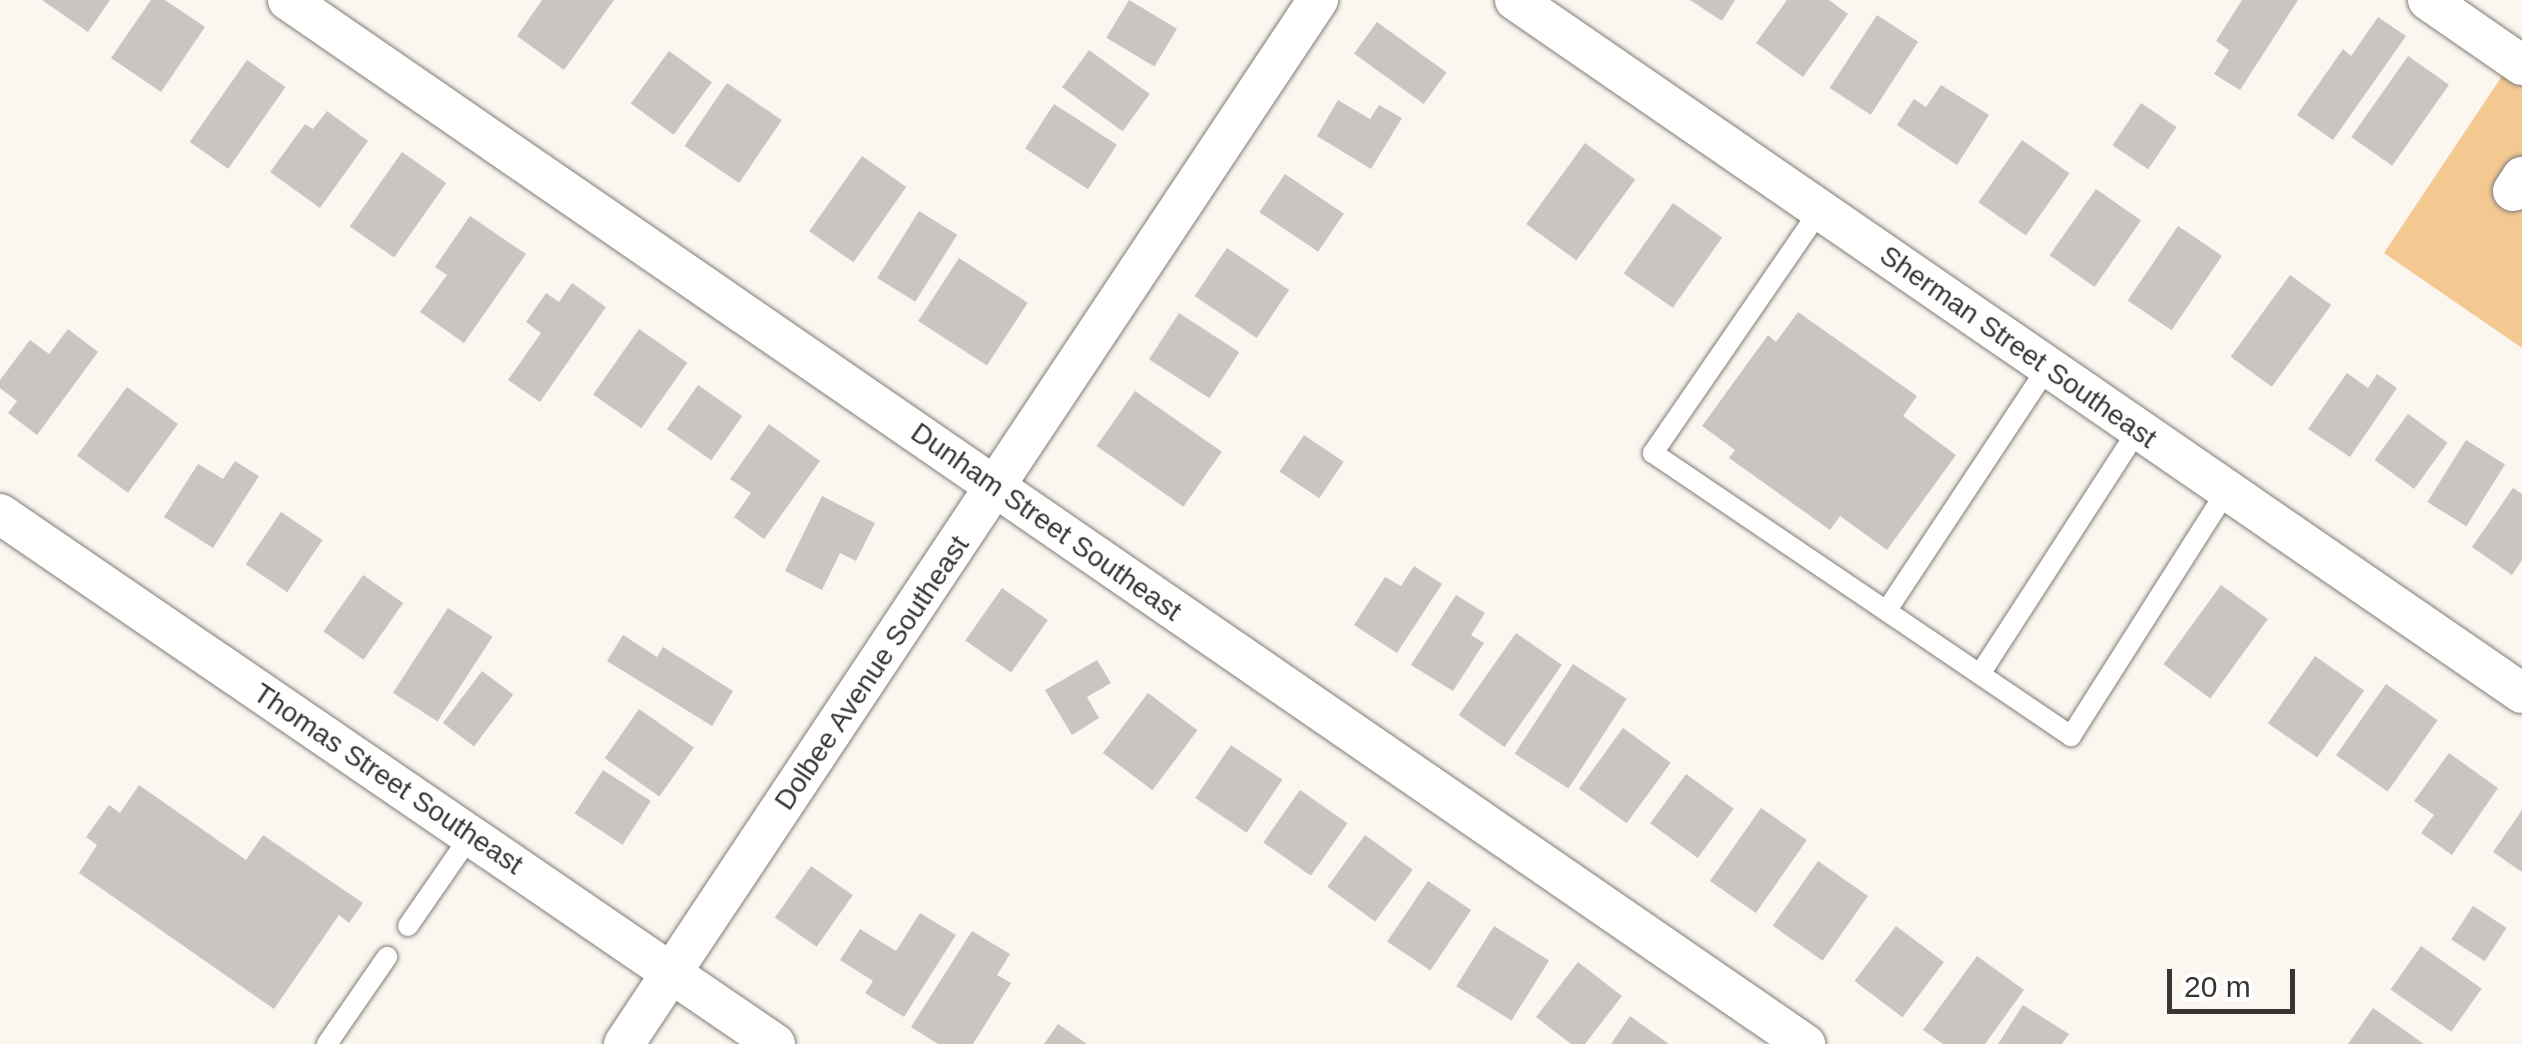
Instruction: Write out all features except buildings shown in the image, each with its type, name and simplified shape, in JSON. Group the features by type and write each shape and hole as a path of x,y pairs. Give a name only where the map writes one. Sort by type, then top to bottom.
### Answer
{"street":[{"name":"Dunham Street Southeast","path":"288,0 1805,1044"},
{"name":"Dolbee Avenue Southeast","path":"624,1044 1318,0"},
{"name":"Sherman Street Southeast","path":"1515,0 2522,693"},
{"path":"2428,0 2522,65"},
{"name":"Thomas Street Southeast","path":"0,514 774,1044"}],"lane":[{"path":"1820,210 1653,453 2071,736 2228,490"},
{"path":"1887,610 2048,367"},
{"path":"1980,674 2138,430"},
{"path":"408,926 471,835"},
{"path":"326,1044 387,957"}],"shaded area":[{"path":"2522,46 2522,348 2384,253"}]}
